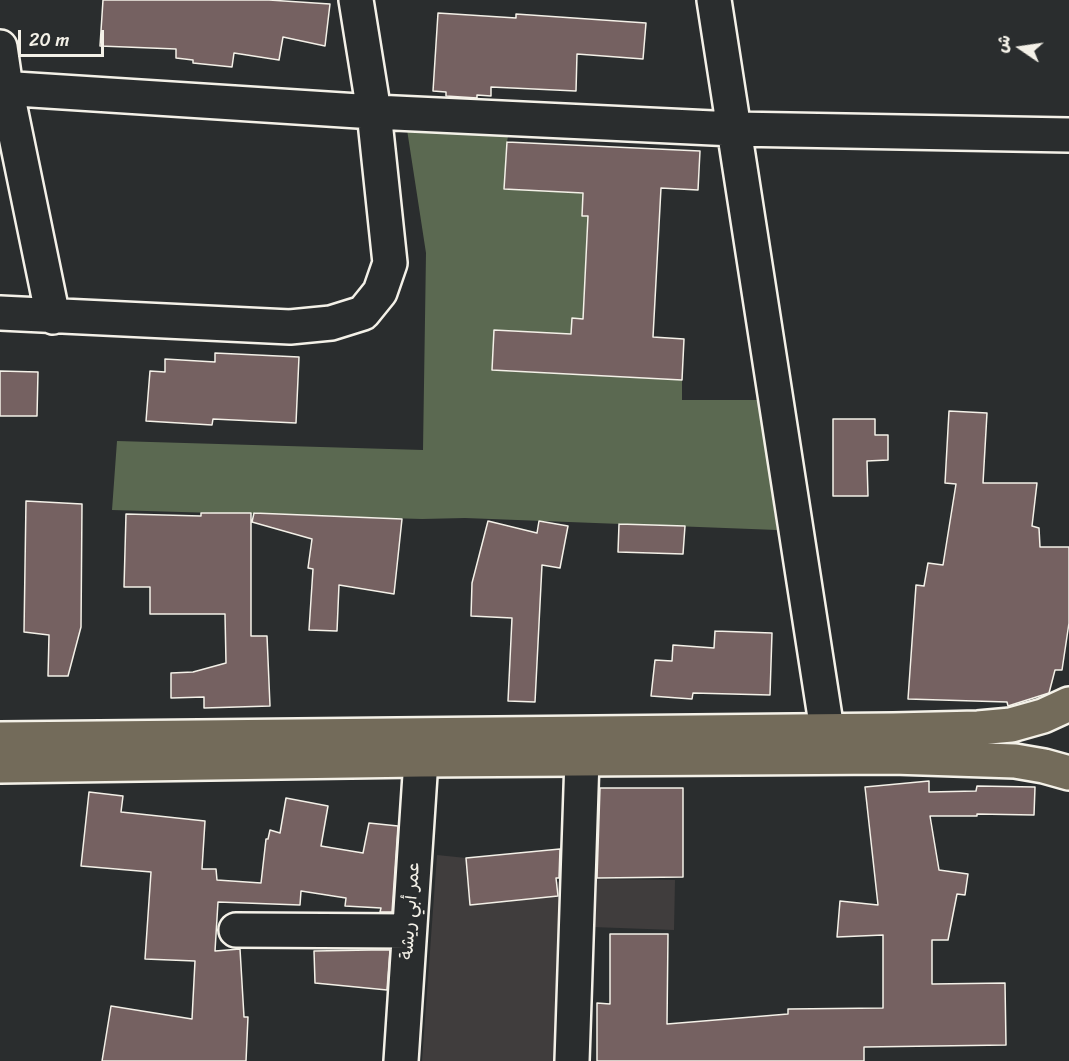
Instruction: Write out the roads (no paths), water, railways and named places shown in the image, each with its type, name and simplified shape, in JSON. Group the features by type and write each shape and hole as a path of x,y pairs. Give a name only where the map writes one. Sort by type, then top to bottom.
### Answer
{"main road":[{"path":"0,739 903,730 1011,725 1043,716 1069,704"},
{"path":"0,766 893,757 1015,761 1069,773"}],"street":[{"path":"0,313 290,327 331,323 363,312 380,292 390,262 375,112 356,0"},
{"path":"714,0 827,730"},
{"path":"0,47 3,88 53,317"},
{"path":"3,88 375,112 734,129 1069,135"},
{"path":"572,1061 582,759"},
{"name":"عمر أبي ريشة","path":"402,1061 421,760"},
{"path":"236,930 409,931"}]}
